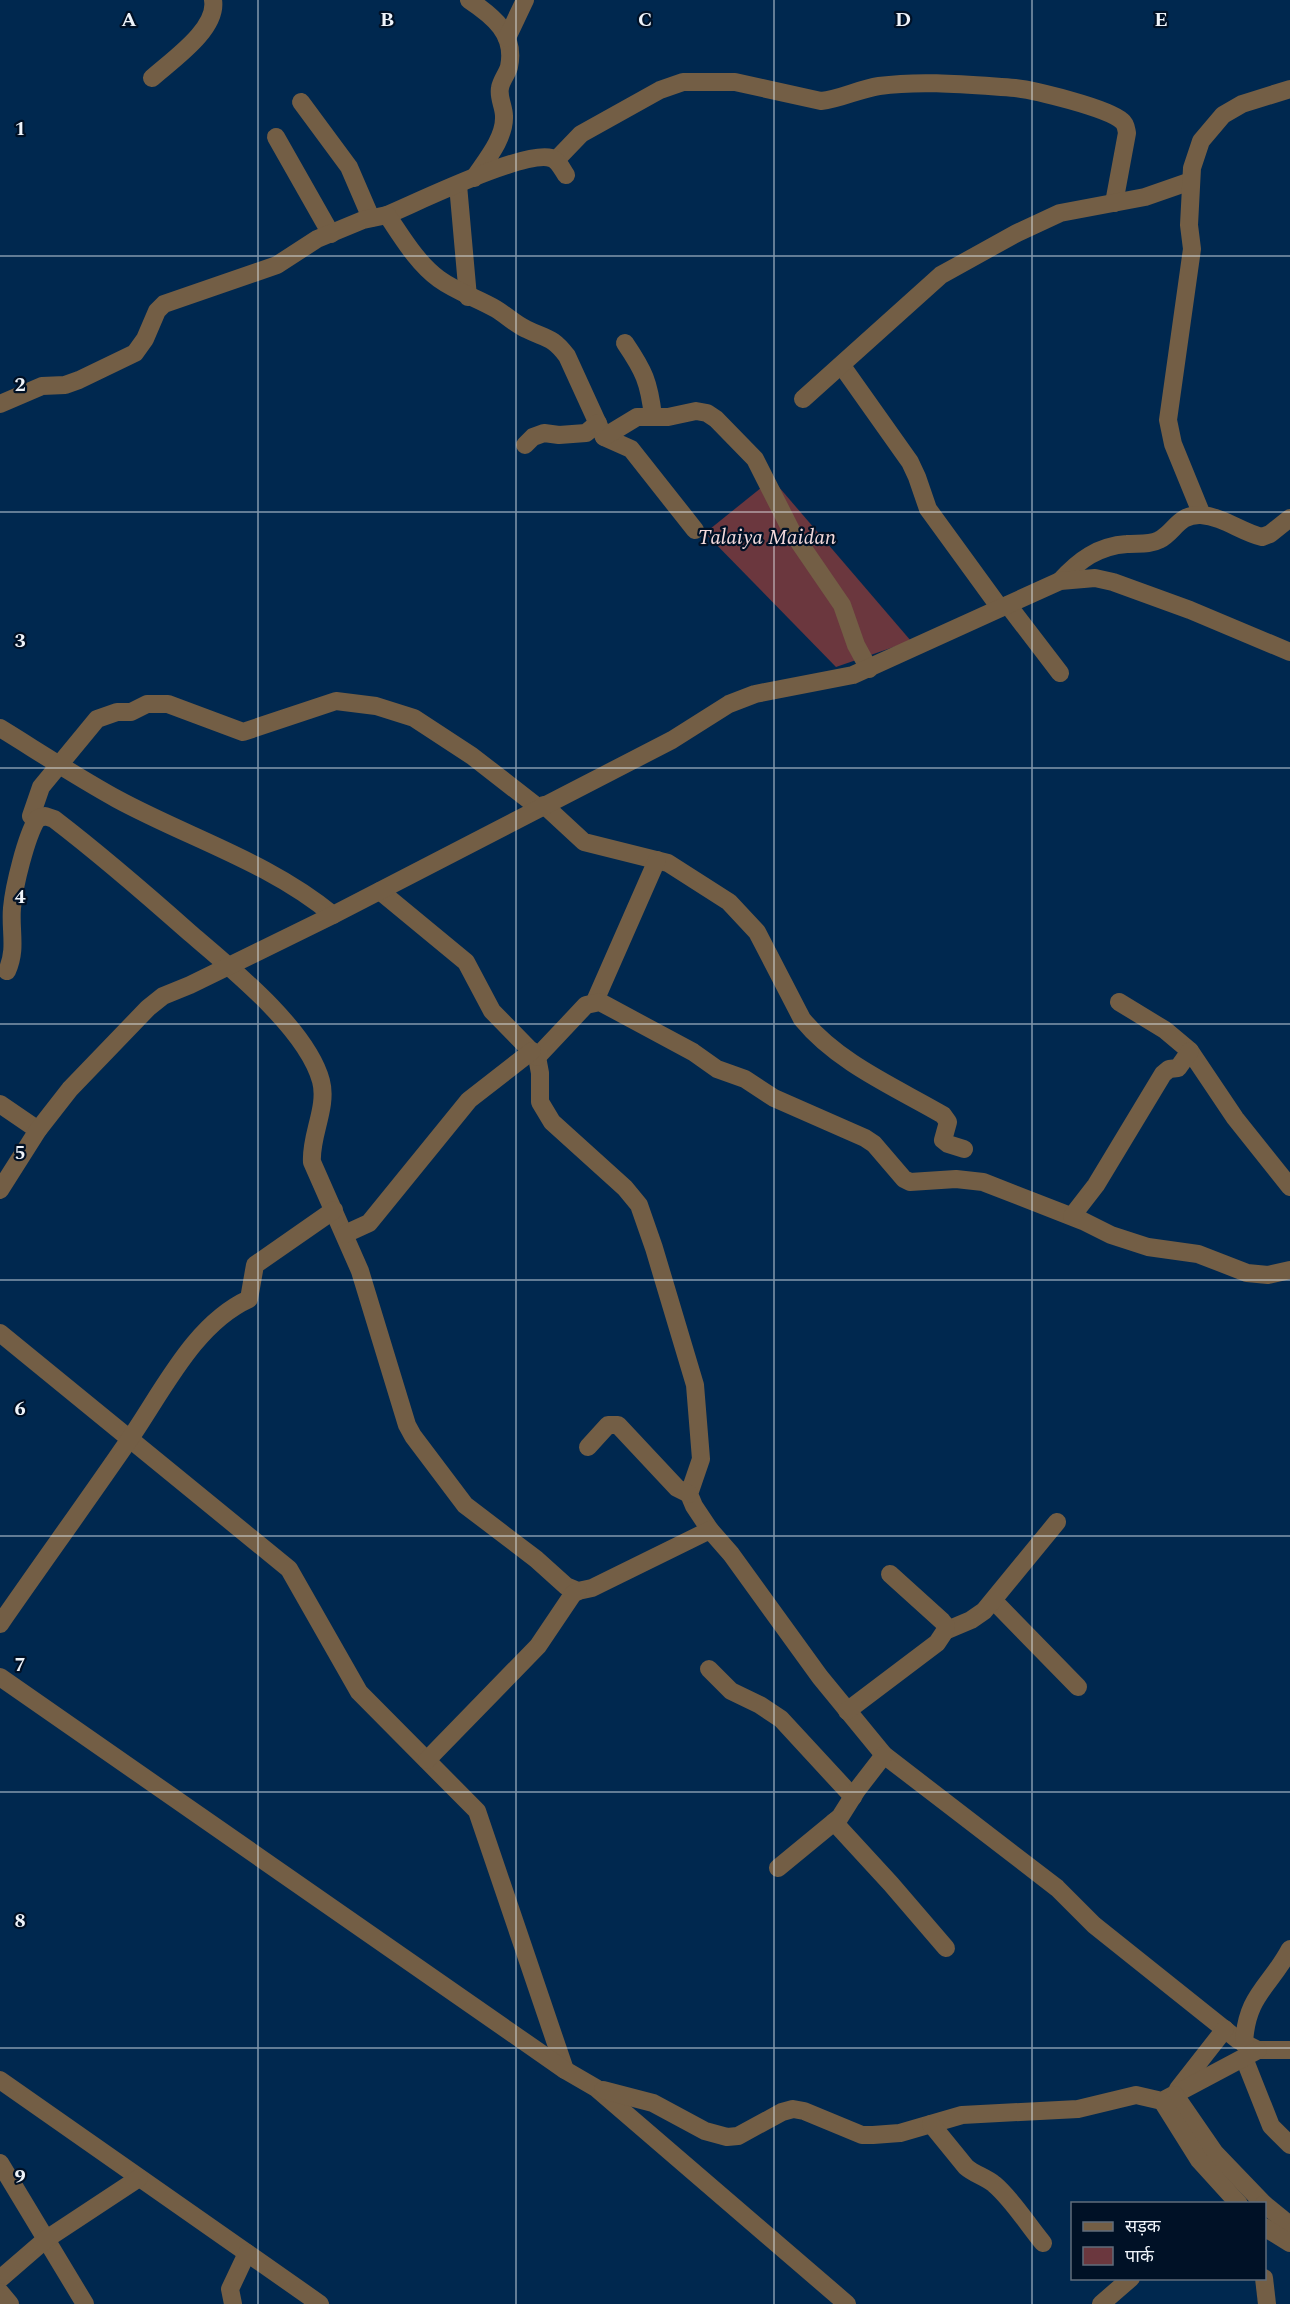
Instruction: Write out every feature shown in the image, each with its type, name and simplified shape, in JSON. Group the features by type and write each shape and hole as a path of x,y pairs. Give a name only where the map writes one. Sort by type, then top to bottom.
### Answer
{"street":[{"path":"468,297 466,181 496,144 503,125 505,116 500,88 509,67 510,55 507,38 493,16 469,0"},
{"path":"507,38 525,0"},
{"path":"152,78 207,26 216,2"},
{"path":"0,404 34,389 65,386 129,357 141,346 157,311 164,304 277,265 317,239 379,217 495,168 549,157 561,167 581,134 660,90 683,81 735,82 821,100 834,99 863,89 896,85 1029,89 1108,113 1126,125 1127,133 1114,203"},
{"path":"1197,515 1173,444 1168,420 1192,249 1189,225 1192,168 1201,141 1223,115 1242,104 1290,89"},
{"path":"301,102 349,166 379,217 427,268 438,278 468,297 492,307 526,330 551,339 560,346 567,356 601,430 631,449 695,530"},
{"path":"276,137 331,234"},
{"path":"803,399 941,275 1017,233 1060,213 1153,195 1191,181"},
{"path":"625,343 647,381 653,416"},
{"path":"842,366 910,462 928,509 1004,607 1060,673"},
{"path":"525,445 532,437 544,433 559,435 586,433 637,417 668,417 696,411 707,413 716,419 755,459 792,532 842,605 856,645 869,669"},
{"path":"1060,581 1073,566 1089,555 1114,546 1160,540 1175,525 1197,515 1216,518 1262,537 1270,534 1290,518"},
{"path":"0,1190 38,1130 70,1089 148,1008 163,996 380,891 672,740 729,704 754,694 843,677 869,669 1060,581 1095,578 1113,582 1190,610 1290,652"},
{"path":"31,816 41,787 97,718 117,712 131,712 147,704 168,704 243,732 336,701 376,705 414,718 472,756 584,842 657,860 679,868 735,907 757,932 802,1018 810,1028 832,1048 860,1067 944,1115 948,1122 943,1140 964,1149"},
{"path":"0,728 118,799 274,874 308,894 333,915"},
{"path":"7,971 13,957 12,914 15,892 31,830 37,819 45,816 54,819 126,877 256,992 297,1037 315,1066 321,1083 322,1097 312,1162 360,1271 407,1425 465,1504 536,1558 566,1586 579,1591"},
{"path":"345,1234 369,1223 469,1100 534,1054 586,1005 595,1001 657,860"},
{"path":"380,891 466,962 492,1011 534,1054 540,1073 540,1102 552,1122 632,1196 643,1214 695,1385 701,1459 689,1494"},
{"path":"595,1001 693,1052 717,1069 745,1079 780,1101 865,1138 874,1144 904,1179 910,1182 956,1179 983,1182 1148,1247 1198,1254 1247,1273 1268,1275 1290,1270"},
{"path":"1119,1002 1165,1030 1190,1051 1235,1118 1290,1187"},
{"path":"1071,1216 1100,1178 1163,1074 1169,1069 1178,1068 1190,1051"},
{"path":"0,1104 38,1130"},
{"path":"0,1624 130,1439 198,1337 226,1311 249,1299 255,1265 334,1210"},
{"path":"0,1333 289,1569 359,1692 477,1811 565,2070"},
{"path":"588,1447 608,1425 618,1425 677,1488 689,1494 710,1530 731,1554 820,1677 884,1755 1057,1888 1094,1925 1242,2044 1290,2050"},
{"path":"945,1632 971,1620 994,1601 1057,1522"},
{"path":"427,1760 538,1646 573,1594 592,1588 710,1530"},
{"path":"847,1711 937,1643 945,1632 946,1626 942,1621 890,1574"},
{"path":"994,1601 1078,1687"},
{"path":"709,1670 731,1692 760,1705 781,1719 853,1797"},
{"path":"0,1677 565,2070 596,2088 847,2304"},
{"path":"778,1868 847,1809 853,1797 884,1755"},
{"path":"834,1822 946,1948"},
{"path":"1290,1949 1250,2009 1242,2044 1271,2126 1290,2145"},
{"path":"596,2088 653,2103 705,2131 727,2137 738,2136 782,2112 793,2109 862,2135 900,2133 962,2115 1078,2109 1136,2095 1168,2098 1242,2044"},
{"path":"1168,2098 1242,2044"},
{"path":"0,2080 320,2304"},
{"path":"1168,2098 1198,2160 1235,2197 1256,2202"},
{"path":"931,2124 966,2167 990,2180 1001,2190 1043,2243"},
{"path":"0,2163 85,2304"},
{"path":"0,2279 45,2240 140,2178"},
{"path":"1266,2206 1290,2225"},
{"path":"1266,2228 1290,2243"},
{"path":"233,2304 230,2289 247,2253"},
{"path":"1101,2304 1129,2280"},
{"path":"1264,2280 1267,2304"},
{"path":"0,2292 10,2304"}],"green space":[{"name":"Talaiya Maidan","path":"772,479 911,641 836,667 705,533"}]}
